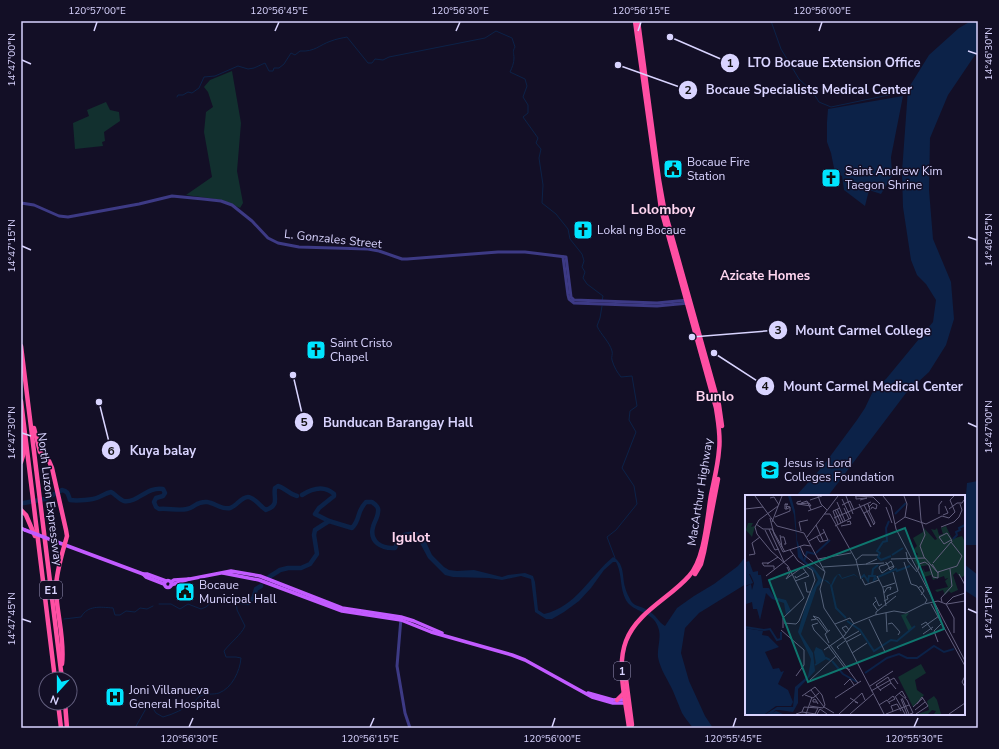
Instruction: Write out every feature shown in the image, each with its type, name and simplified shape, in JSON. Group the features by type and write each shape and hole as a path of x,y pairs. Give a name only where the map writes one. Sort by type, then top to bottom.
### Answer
{"highway":[{"name":"MacArthur Highway","path":"635,21 661,209 688,301"},
{"name":"MacArthur Highway","path":"628,701 625,692 622,666 624,647 630,632 696,568 701,551 719,450 719,425 716,408 664,208 638,21"},
{"name":"North Luzon Expressway","path":"21,346 61,671"},
{"name":"North Luzon Expressway","path":"21,401 54,671"},
{"path":"28,404 38,447 40,452 49,461 52,468 67,536 56,577 55,589 63,659 62,671"},
{"path":"21,426 24,452 21,462"},
{"path":"21,510 26,515 38,543"},
{"name":"MacArthur Highway","path":"631,728 624,667 631,637 642,620"},
{"path":"617,700 625,692"},
{"path":"59,711 61,728"},
{"path":"66,711 68,728"}],"main road":[{"path":"23,529 143,574 147,574 165,583 171,584 223,573 259,578 342,611 414,621 450,637 525,660 583,692 601,700 613,703 628,701"},
{"path":"583,692 601,697 628,701"}],"street":[{"name":"L. Gonzales Street","path":"21,203 34,205 59,216 68,217 172,196 202,199 232,205 272,240 293,246 336,249 368,249 402,259 498,252 525,252 564,257 569,299 574,303 657,303 688,301"},
{"path":"401,619 397,666 405,713 410,728"}],"green space":[{"path":"232,71 241,123 237,171 243,203 240,208 222,200 186,195 212,177 204,132 206,112 213,107 208,92 204,87 210,80"},
{"path":"106,102 110,110 119,112 120,121 104,132 105,141 102,142 103,146 75,149 73,123 89,116 87,110"}],"water":[{"path":"971,21 978,21 978,52 948,95 930,138 929,190 933,239 951,282 954,319 946,345 929,372 906,393 829,495 797,495 823,466 857,420 865,408 874,389 886,379 933,322 936,300 926,284 917,275 911,260 903,207 902,172 908,89 929,55 959,28"},
{"path":"903,96 891,157 892,176 881,194 869,190 865,206 844,190 842,176 835,173 827,142 828,109"},
{"path":"978,481 978,545 965,545 965,495 967,483"},
{"path":"425,540 432,555 449,570 474,570 502,577 525,573 533,576 538,610 544,614 565,605 574,598 613,557 620,563 625,589 631,601 650,612 665,626 677,608 714,584 738,566 745,557 745,585 699,613 685,628 681,653 689,681 705,716 713,728 693,728 682,713 659,661 658,653 660,634 656,622 649,615 636,609 628,603 623,593 620,572 616,562 613,562 604,570 579,601 552,619 546,619 535,612 531,579 521,576 502,580 489,578 453,577 445,575 428,558 420,543"},
{"path":"965,565 978,575 978,599 965,591"}],"waterway":[{"path":"771,21 781,49 799,79 812,91 819,102 831,107 908,91"},
{"path":"177,97 178,95 183,95 188,92 192,93 199,88 204,77 215,76 238,66 248,69 265,63 269,71 273,71 274,68 279,68 284,64 291,53 295,55 300,51 313,49 333,40 347,37 368,63 372,63 375,59 383,60 389,57 485,38 496,31 512,38 515,47 513,51 514,62 510,72 525,79 527,86 523,97 528,105 528,113 523,117 538,138 536,143 541,149 539,158 543,185 542,203 556,214 568,229 570,239 582,254 584,261 582,267 585,272 583,278 587,284 603,296 602,301"},
{"path":"602,306 597,326 611,347 612,360 618,373 621,377 632,376 637,406 630,411 629,420 636,432 622,468 634,486 637,504 616,530 607,537 615,558"},
{"path":"24,503 45,499 62,490 67,492 70,500 93,499 111,492 122,500 129,501 134,500 152,490 163,489 165,493 163,496 156,498 154,502 156,507 159,509 187,509 203,502 224,508 230,508 243,498 250,497 266,510 273,506 275,501 275,488 278,486 297,496"},
{"path":"302,495 318,488 330,491 334,494 334,496 319,508 315,514 329,521 352,528 357,522 360,512 366,502 372,502 378,509 378,514 372,532 373,537 378,544 381,546 395,548 402,536 416,534 423,541 425,546"},
{"path":"269,577 280,570 288,568 301,568 310,564 317,554 314,535 315,530 329,521"},
{"path":"254,596 256,589 261,586"},
{"path":"135,728 148,705 152,707 156,713 163,717 183,709 200,696 217,694 224,691 237,673 241,658 226,657 224,651 241,633 245,626 237,610 236,601 229,602 215,599 206,607 201,609 188,604 180,609 171,604 159,604"},
{"path":"236,601 248,603 252,599"},
{"path":"64,619 81,617 87,610 95,608 113,608 115,615 120,615 126,611 135,612 140,608 147,609 153,606"}],"place":[{"name":"LTO Bocaue Extension Office","path":"670,37"},
{"name":"Bocaue Specialists Medical Center","path":"618,65"},
{"name":"Bocaue Fire Station","path":"673,169"},
{"name":"Saint Andrew Kim Taegon Shrine","path":"831,178"},
{"name":"Lokal ng Bocaue","path":"583,230"},
{"name":"Mount Carmel College","path":"692,337"},
{"name":"Saint Cristo Chapel","path":"316,350"},
{"name":"Mount Carmel Medical Center","path":"714,353"},
{"name":"Bunducan Barangay Hall","path":"293,375"},
{"name":"Kuya balay","path":"99,402"},
{"name":"Jesus is Lord Colleges Foundation","path":"770,470"},
{"name":"Bocaue Municipal Hall","path":"185,592"},
{"name":"Joni Villanueva General Hospital","path":"115,697"}],"district":[{"name":"Lolomboy","path":"663,209"},
{"name":"Azicate Homes","path":"765,276"},
{"name":"Bunlo","path":"715,396"},
{"name":"Igulot","path":"411,537"}]}
